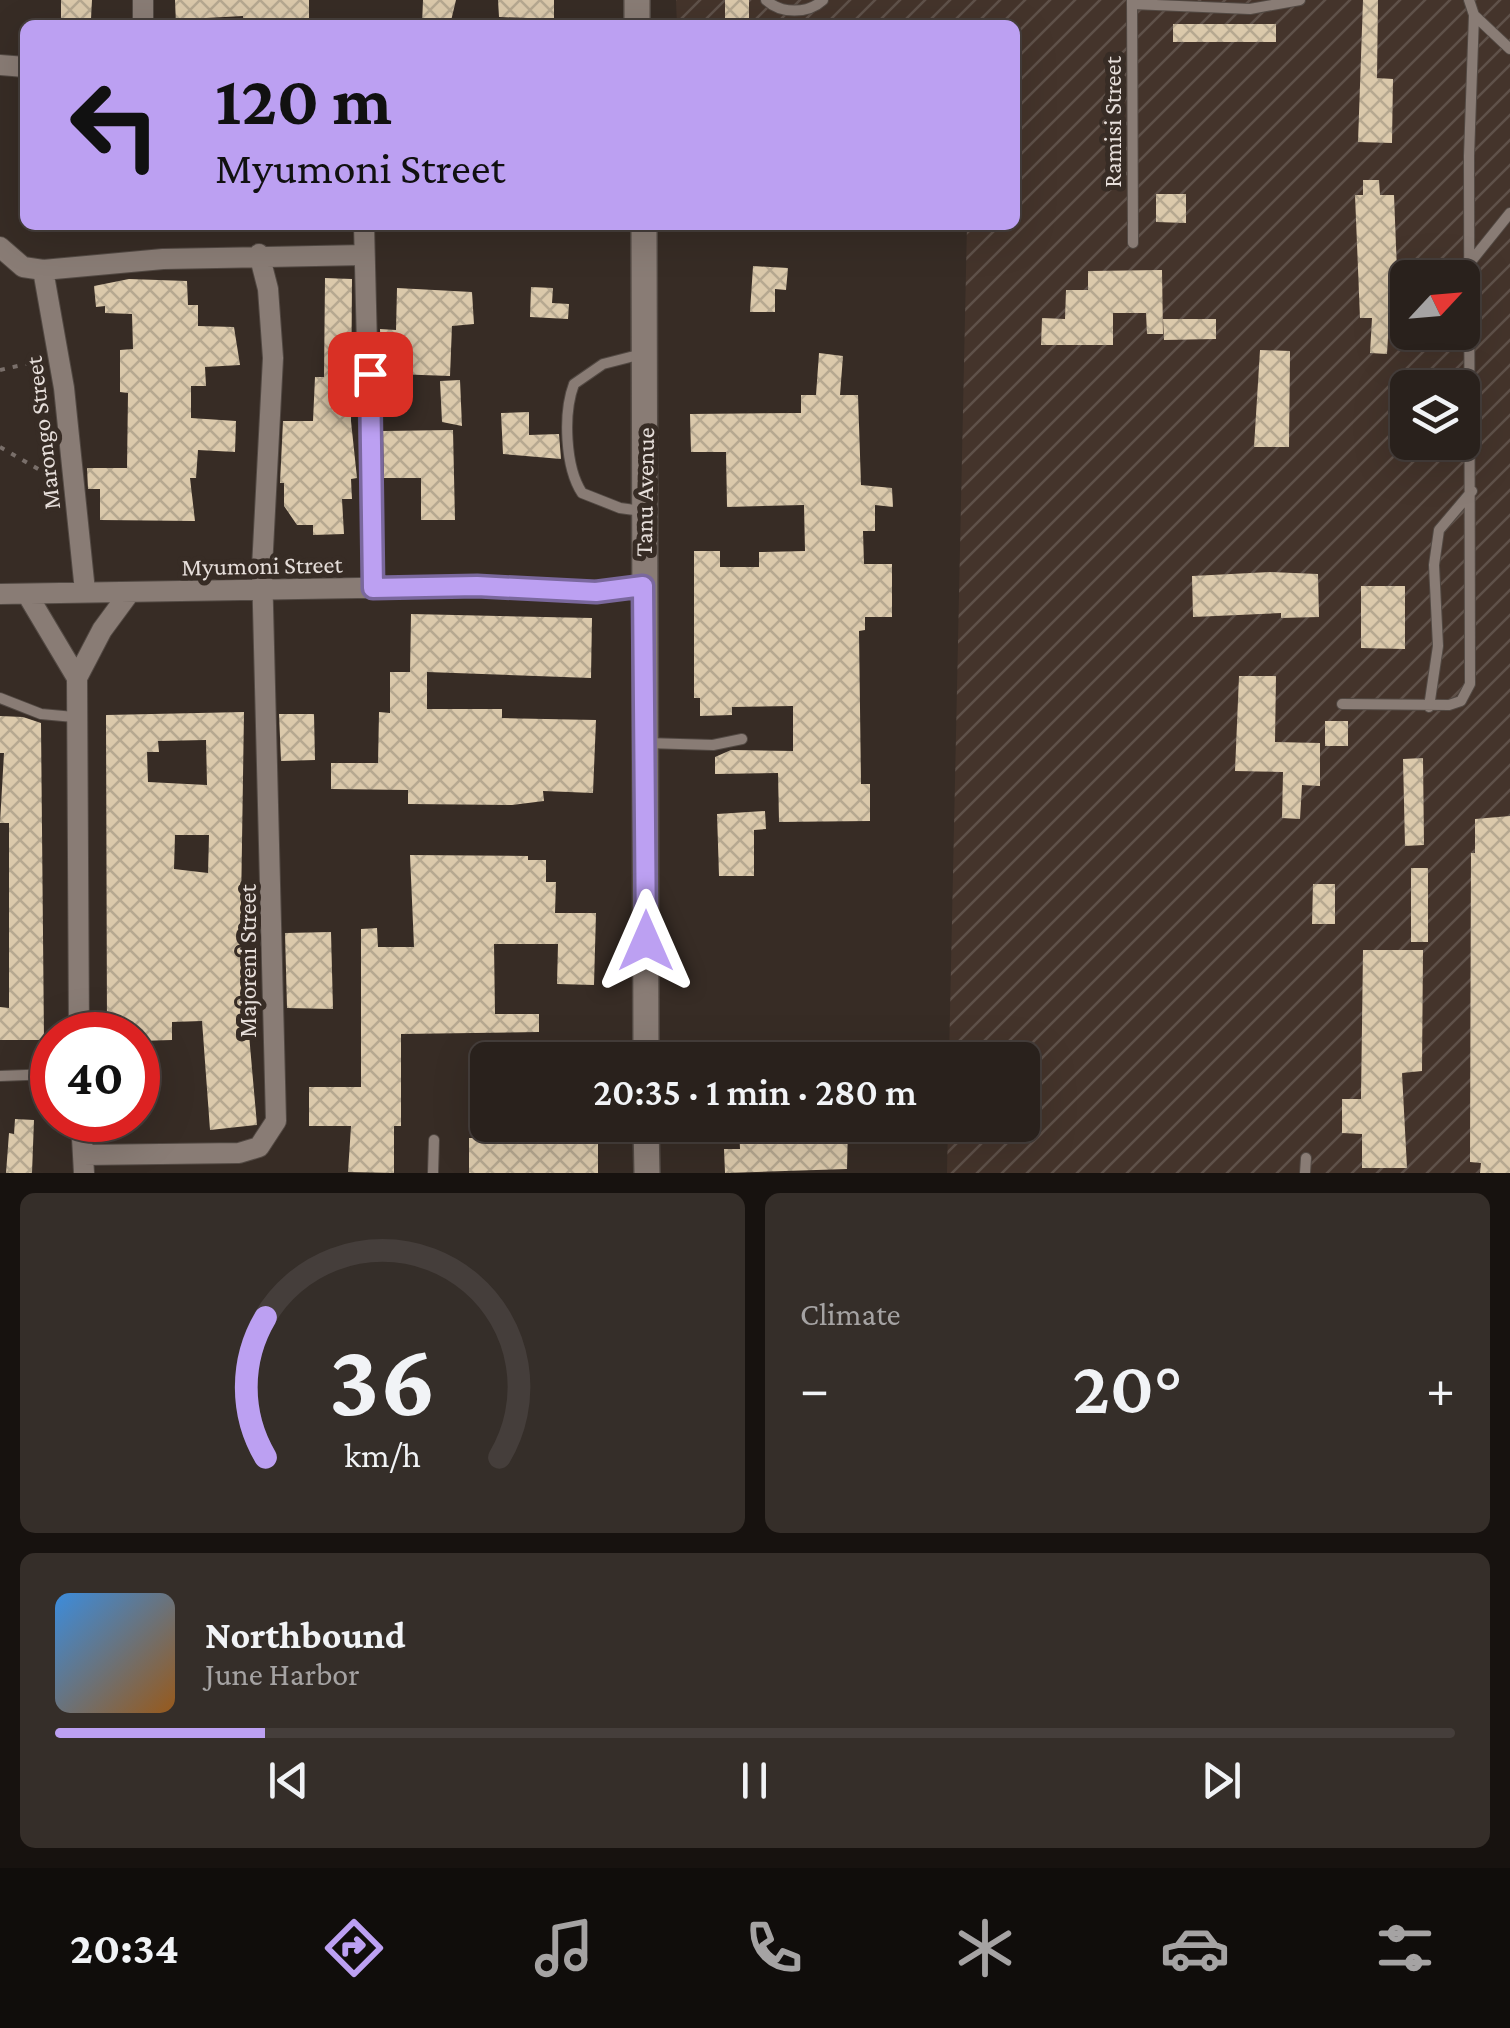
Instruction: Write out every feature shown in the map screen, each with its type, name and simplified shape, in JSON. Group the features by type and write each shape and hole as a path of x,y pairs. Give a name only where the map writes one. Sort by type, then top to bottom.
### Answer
{"street":[{"path":"364,230 373,588"},
{"name":"Tanu Avenue","path":"644,230 648,352 642,511 646,1042"},
{"path":"0,246 23,267 43,270 259,254 364,255"},
{"name":"Majoreni Street","path":"83,1164 226,1155 260,1147 274,1128 271,792 262,592 273,388 269,303 259,254"},
{"name":"Marongo Street","path":"43,270 58,355 85,591"},
{"name":"Myumoni Street","path":"0,594 477,586 596,592 643,586"},
{"path":"79,1012 74,717 77,678 102,630 130,592"},
{"path":"27,594 77,678"},
{"path":"646,1142 647,1173"}],"lane":[{"path":"766,0 789,10 812,8 823,0"},
{"path":"1132,2 1250,9 1300,0"},
{"path":"1342,704 1429,707 1461,702 1470,684 1469,156 1474,15 1470,0"},
{"name":"Ramisi Street","path":"1132,2 1133,243"},
{"path":"1474,15 1510,49"},
{"path":"1472,259 1510,213"},
{"path":"642,511 594,501 578,488 572,469 569,397 574,384 594,368 648,352"},
{"path":"1429,707 1438,646 1434,565 1438,530 1472,491"},
{"path":"0,698 42,714 74,717"},
{"path":"646,743 713,745 742,739"},
{"path":"0,1076 30,1075"},
{"path":"433,1173 434,1140"},
{"path":"1305,1173 1306,1158"}],"path":[{"path":"0,370 58,355"},
{"path":"0,447 75,492"}],"shaded area":[{"path":"676,0 1510,0 1510,1173 947,1173 948,1142 1040,1142 1040,1042 949,1042 967,230 1020,230 1020,20 677,20"}],"building":[{"path":"61,0 92,0 91,19 61,20"},
{"path":"175,0 309,0 309,20 243,20 243,16 176,20"},
{"path":"423,0 456,0 451,20 422,20"},
{"path":"498,0 554,0 554,19 499,17"},
{"path":"725,0 749,0 749,20 725,20"},
{"path":"1363,0 1378,0 1377,78 1393,79 1392,143 1358,142"},
{"path":"1173,24 1276,24 1276,42 1173,42"},
{"path":"1363,180 1379,180 1380,195 1394,195 1397,260 1390,260 1387,354 1370,353 1372,318 1360,318 1355,195 1363,195"},
{"path":"1156,194 1186,194 1186,223 1156,222"},
{"path":"753,266 788,268 786,290 775,289 775,312 750,312"},
{"path":"1162,270 1163,334 1147,334 1146,313 1113,313 1113,345 1041,345 1042,318 1065,319 1066,290 1088,290 1088,271"},
{"path":"325,278 352,279 351,421 357,478 351,479 352,499 342,499 344,534 313,535 313,525 297,525 284,506 284,483 280,483 283,421 313,421 315,377 324,377"},
{"path":"129,279 187,281 188,305 198,305 198,326 234,327 240,365 205,367 206,386 191,386 191,418 236,421 235,452 198,450 196,478 190,478 195,521 100,520 100,489 88,489 87,468 127,468 128,393 120,392 120,350 133,349 132,314 105,313 105,306 96,307 94,286"},
{"path":"531,287 553,288 552,303 569,304 568,319 530,317"},
{"path":"397,288 472,292 474,324 452,326 450,376 394,374 392,390 382,389 380,329 396,330"},
{"path":"1163,319 1216,319 1216,339 1164,340"},
{"path":"1260,350 1290,351 1289,447 1254,447"},
{"path":"819,353 843,356 840,395 858,395 861,485 892,488 893,507 875,505 875,531 863,531 864,564 892,564 892,617 865,617 865,630 859,631 861,784 870,784 870,821 779,822 778,773 715,774 715,757 731,750 793,751 793,706 732,707 732,715 700,716 700,698 694,698 694,551 720,551 720,567 759,567 759,552 805,551 804,505 727,507 726,452 691,452 690,414 801,413 801,395 816,395"},
{"path":"460,380 462,426 442,422 440,381"},
{"path":"529,412 529,435 559,434 561,459 503,454 501,413"},
{"path":"453,430 455,520 421,520 421,478 384,478 383,431"},
{"path":"1318,574 1319,617 1281,618 1281,613 1193,617 1192,576"},
{"path":"1361,586 1405,586 1405,649 1361,648"},
{"path":"411,614 592,618 591,678 427,672 427,709 502,709 502,718 596,720 593,793 543,791 544,801 512,805 408,804 408,790 331,789 331,763 378,763 379,712 390,713 390,672 410,672"},
{"path":"1239,676 1276,676 1275,742 1320,743 1320,786 1302,785 1300,819 1282,818 1283,772 1235,771"},
{"path":"244,712 241,908 250,909 245,989 257,1125 210,1130 202,1021 172,1022 172,1040 160,1040 160,1012 107,1012 106,715","holes":["206,740 207,785 148,782 147,752 159,752 158,741","175,835 209,835 208,873 174,869"]},
{"path":"279,714 314,714 315,760 281,761"},
{"path":"0,716 41,723 44,1012 30,1012 30,1040 0,1040 0,1007 9,1008 9,823 0,823 4,753 0,753"},
{"path":"1325,721 1348,721 1348,746 1325,746"},
{"path":"1423,758 1424,845 1405,846 1403,759"},
{"path":"765,811 766,829 754,830 754,876 719,876 717,814"},
{"path":"1510,816 1510,1173 1480,1173 1481,1163 1470,1162 1471,853 1475,853 1475,819"},
{"path":"410,855 528,856 528,860 546,860 546,882 556,882 555,913 596,913 594,985 557,984 558,944 494,944 495,1014 539,1014 539,1032 401,1034 401,1126 394,1126 394,1173 348,1172 351,1126 309,1126 309,1087 361,1087 361,929 377,928 378,947 414,947"},
{"path":"1411,868 1428,868 1428,942 1411,942"},
{"path":"1313,884 1335,884 1335,924 1312,924"},
{"path":"331,932 333,1009 287,1008 285,933"},
{"path":"1363,950 1423,950 1422,1071 1402,1073 1407,1168 1362,1168 1362,1134 1342,1133 1342,1099 1361,1099"},
{"path":"15,1119 30,1120 32,1173 6,1173 9,1133 14,1134"},
{"path":"469,1138 470,1142 598,1142 598,1173 469,1173"},
{"path":"740,1142 848,1142 847,1169 725,1173 724,1149 740,1149"}],"route":[{"path":"370,374 373,588 477,586 596,592 643,586 646,941"}]}
